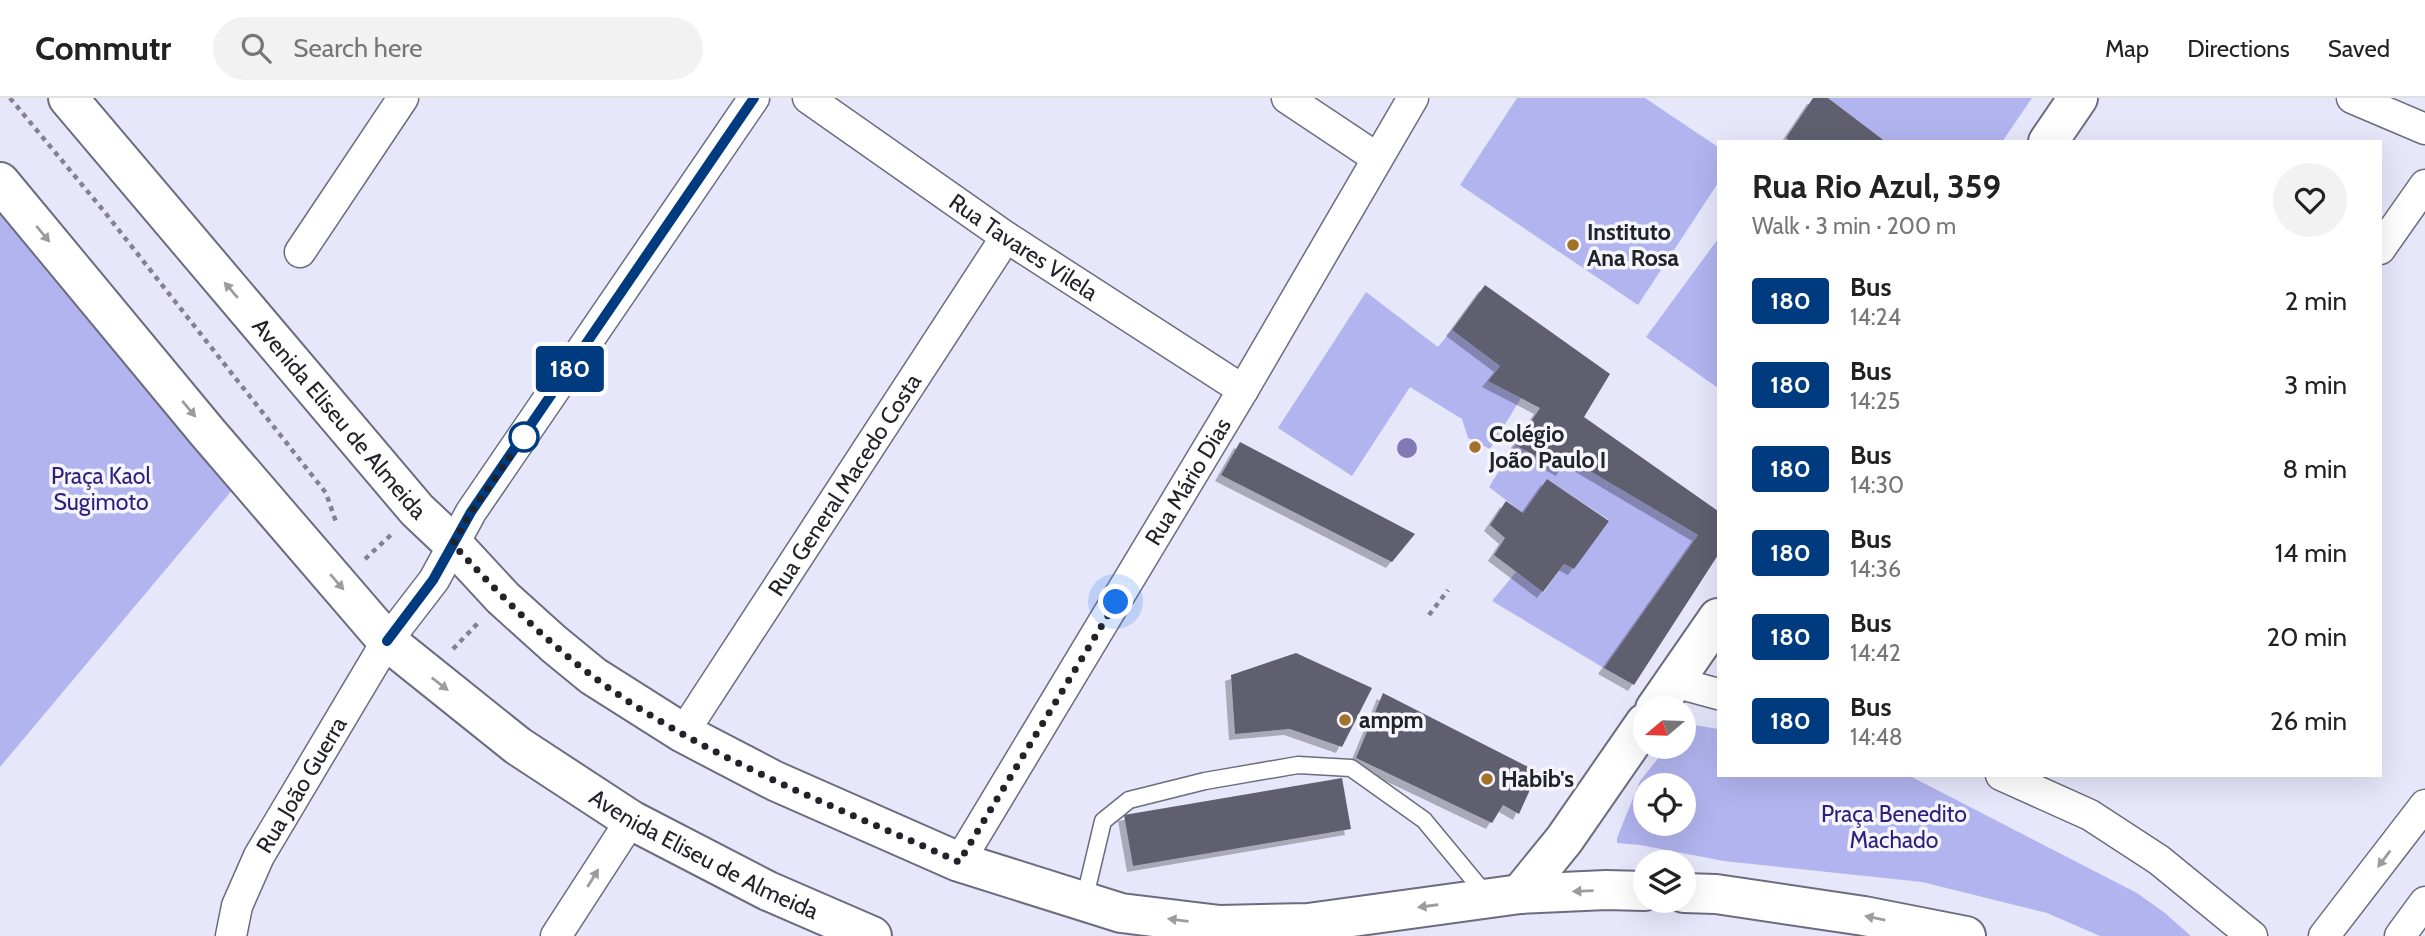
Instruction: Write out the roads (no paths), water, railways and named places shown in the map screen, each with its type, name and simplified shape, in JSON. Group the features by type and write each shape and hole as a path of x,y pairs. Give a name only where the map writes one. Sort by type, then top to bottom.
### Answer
{"main road":[{"name":"Avenida Eliseu de Almeida","path":"68,98 417,510 503,598 593,676 683,733 775,781 959,862 1121,913 1220,925 1308,923 1504,896 1633,891"},
{"path":"2049,140 2078,98"},
{"name":"Avenida Eliseu de Almeida","path":"0,181 208,433 387,641 518,746 631,820 768,891 872,936"},
{"path":"1665,696 1717,619"},
{"path":"1504,896 1564,840 1633,740"},
{"path":"1696,893 1864,916 1966,936"}],"street":[{"path":"300,252 402,98"},
{"name":"Rua João Guerra","path":"230,936 237,906 259,856 387,641 433,580 471,512 754,98"},
{"name":"Rua Tavares Vilela","path":"808,98 1006,237 1243,390"},
{"path":"1287,98 1377,158"},
{"name":"Rua Mário Dias","path":"959,862 1243,390 1413,98"},
{"path":"2352,98 2425,129"},
{"path":"2382,246 2425,185"},
{"name":"Rua General Macedo Costa","path":"683,733 1006,237"},
{"path":"1665,696 1717,694"},
{"path":"2009,777 2090,814 2159,860 2252,936"},
{"path":"2324,936 2425,804"},
{"path":"556,936 631,820"},
{"path":"2400,936 2425,902"}],"lane":[{"path":"1084,901 1103,821 1129,800 1205,781 1298,765 1351,768 1424,820 1504,896"}],"place":[{"name":"Instituto Ana Rosa","path":"1573,245"},
{"name":"Colégio João Paulo I","path":"1475,447"},
{"name":"ampm","path":"1345,720"},
{"name":"Habib's","path":"1487,779"}],"park label":[{"name":"Praça Kaol Sugimoto","path":"101,489"},
{"name":"Praça Benedito Machado","path":"1894,827"}]}
